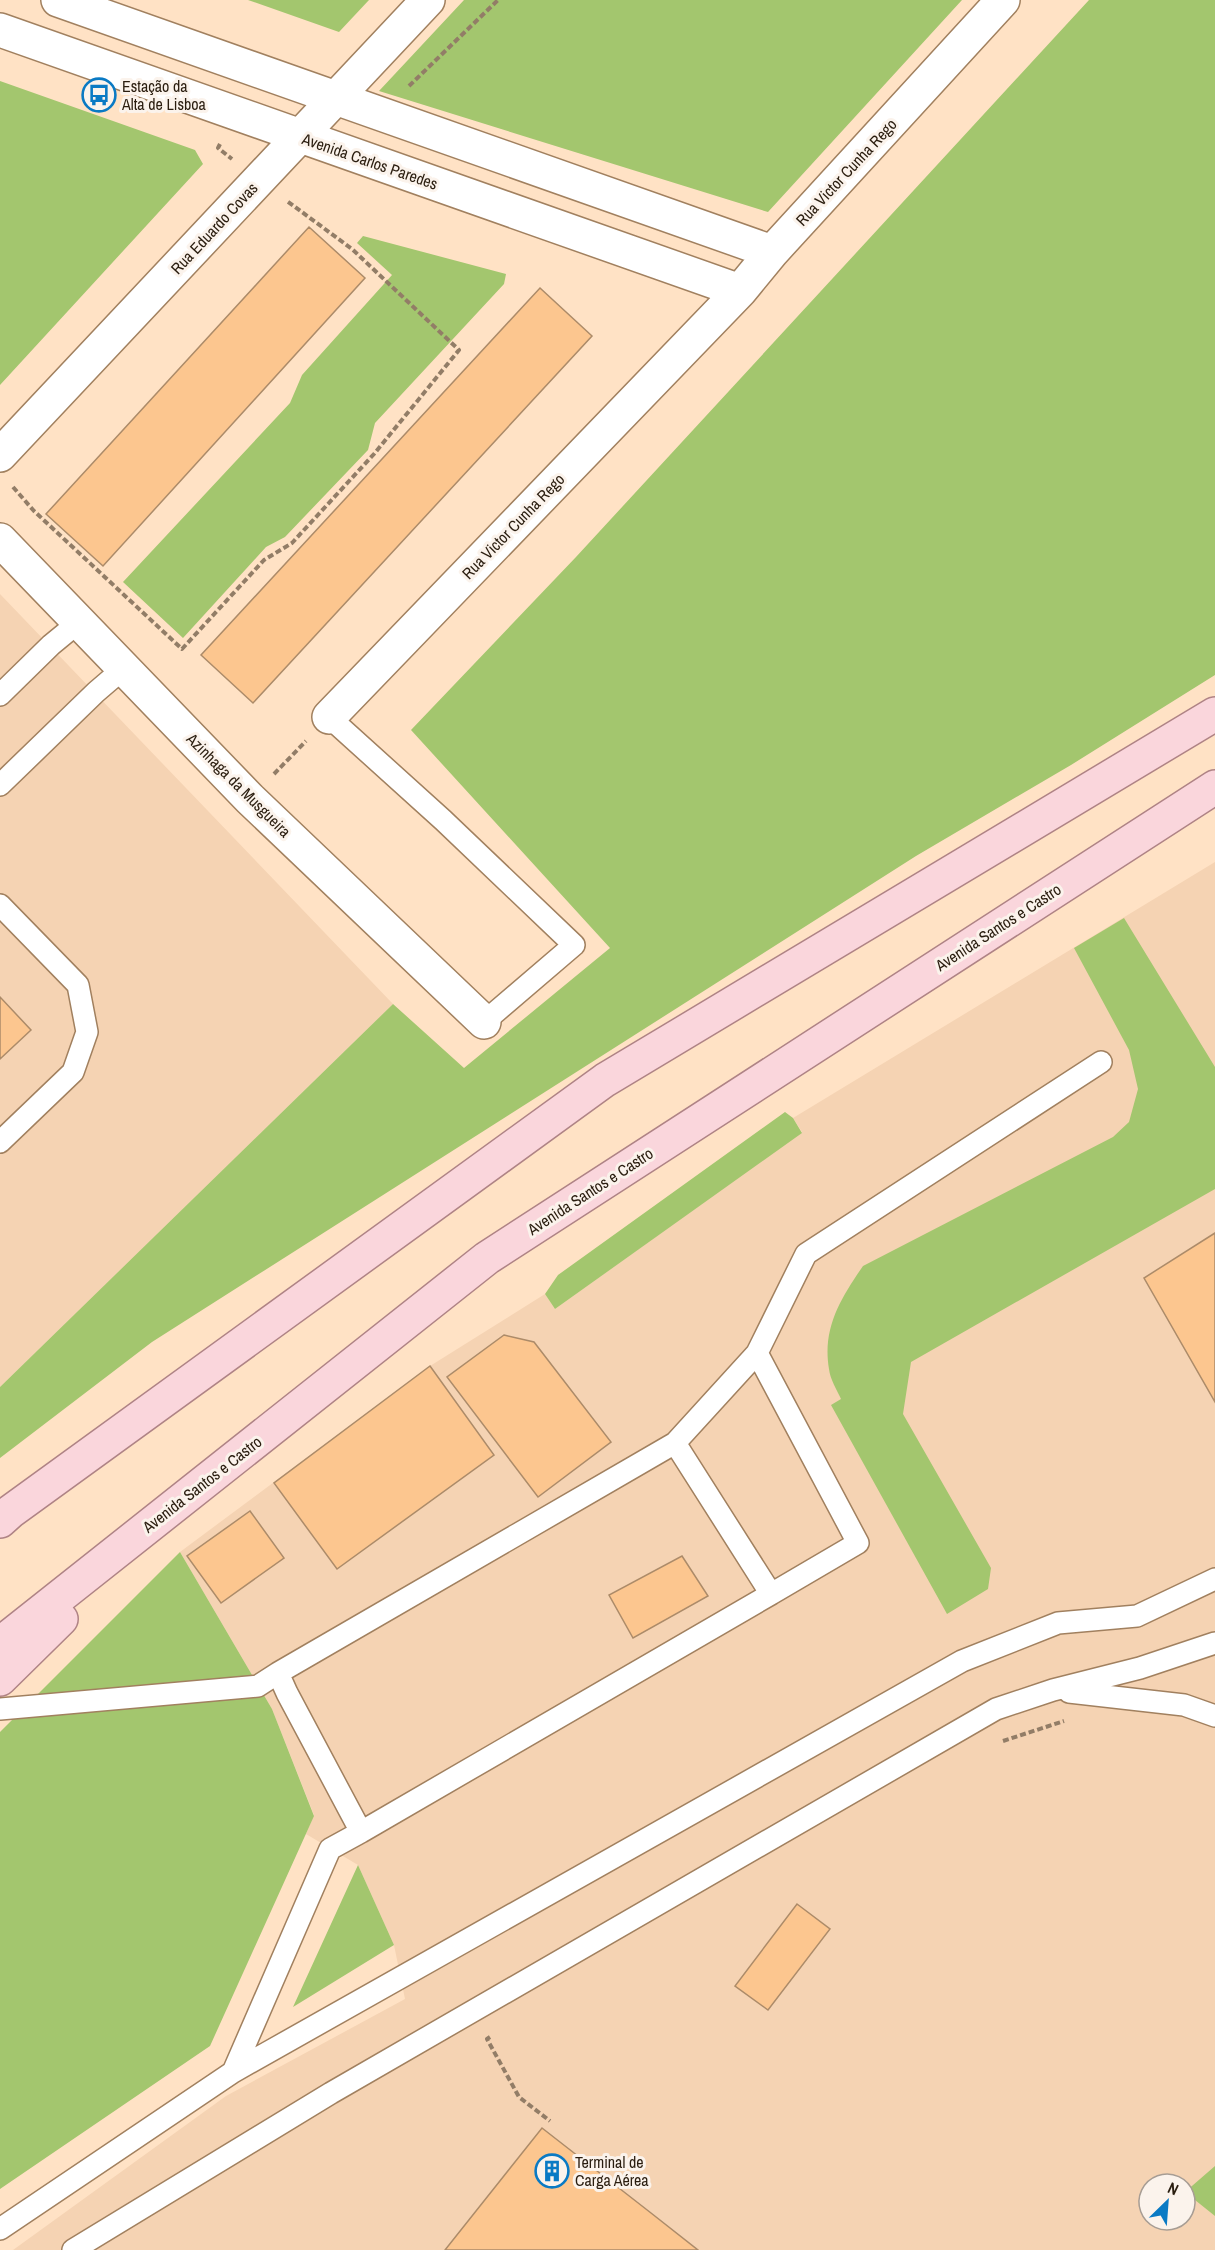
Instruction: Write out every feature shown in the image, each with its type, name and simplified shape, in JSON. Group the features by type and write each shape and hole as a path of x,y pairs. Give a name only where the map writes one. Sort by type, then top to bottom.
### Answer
{"main road":[{"path":"0,1521 606,1080 1215,714"},
{"name":"Avenida Santos e Castro","path":"0,1644 487,1258 1215,787"},
{"path":"0,1679 194,1490"}],"street":[{"path":"58,0 772,252"},
{"name":"Rua Eduardo Covas","path":"3,467 428,0"},
{"name":"Rua Victor Cunha Rego","path":"329,717 740,291 772,252 1003,0"},
{"name":"Avenida Carlos Paredes","path":"0,30 740,291"},
{"name":"Azinhaga da Musgueira","path":"0,540 250,798 484,1022"}],"lane":[{"path":"0,695 51,645 79,622"},
{"path":"0,785 124,668"},
{"path":"329,717 443,820 574,945 484,1022"},
{"path":"0,905 78,985 87,1032 73,1072 0,1142"},
{"path":"0,1709 258,1686 675,1443 757,1353 806,1254 1101,1062"},
{"path":"233,2072 330,1849 858,1543 757,1353"},
{"path":"675,1443 771,1594"},
{"path":"0,2229 233,2072 962,1661 1058,1623 1137,1616 1215,1579"},
{"path":"73,2250 341,2088 996,1709 1053,1690 1140,1668 1215,1643"},
{"path":"279,1673 287,1693 361,1832"},
{"path":"1053,1690 1184,1705 1215,1716"}],"path":[{"path":"3,467 34,511 182,649 264,560 292,543 374,454 459,350 352,249 286,200"},
{"path":"250,798 329,717"},
{"path":"995,1746 1005,1740 1069,1720"},
{"path":"497,2033 487,2039 519,2097 550,2121"}],"shaded area":[{"path":"0,594 393,1004 0,1387"},
{"path":"1215,862 1215,2250 13,2250 226,2096 405,1999 394,1945 358,1865 306,1834 314,1815 272,1709 180,1552 430,1366 545,1294 555,1309 802,1132 793,1118"}],"green space":[{"path":"248,0 369,0 339,32"},
{"path":"464,0 962,0 768,212 379,91"},
{"path":"1089,0 1215,0 1215,675 1071,765 916,856 152,1342 0,1458 0,1387 393,1004 464,1068 610,948 411,730 576,557"},
{"path":"0,81 195,150 203,164 0,385"},
{"path":"363,236 506,274 504,284 375,423 368,450 285,537 266,547 183,638 123,582 290,403 302,375 392,275 357,243"},
{"path":"1124,918 1215,1067 1215,1189 911,1362 903,1414 991,1568 988,1589 947,1614 831,1405 841,1399 829,1369 828,1340 831,1327 847,1290 863,1266 1113,1137 1129,1122 1138,1089 1129,1050 1074,948"},
{"path":"785,1112 793,1118 802,1133 555,1309 545,1294 558,1275"},
{"path":"180,1552 272,1709 314,1816 210,2046 0,2189 0,1732"},
{"path":"358,1865 394,1945 293,2007"},
{"path":"1215,2166 1215,2216 1197,2202 1197,2182"}],"building":[{"path":"309,227 365,278 103,566 46,514"},
{"path":"540,288 592,336 253,703 201,655"},
{"path":"0,997 31,1030 0,1059"},
{"path":"1215,1233 1215,1402 1144,1278"},
{"path":"504,1335 534,1342 611,1442 538,1497 447,1377"},
{"path":"430,1366 494,1455 337,1569 274,1483"},
{"path":"250,1511 284,1558 221,1603 187,1556"},
{"path":"682,1556 708,1596 633,1638 609,1595"},
{"path":"797,1904 830,1929 768,2010 735,1986"},
{"name":"Terminal de Carga Aérea","path":"542,2128 651,2213 698,2250 445,2250"}],"place":[{"name":"Estação da Alta de Lisboa","path":"99,95"},
{"name":"Terminal de Carga Aérea","path":"552,2171"}]}
